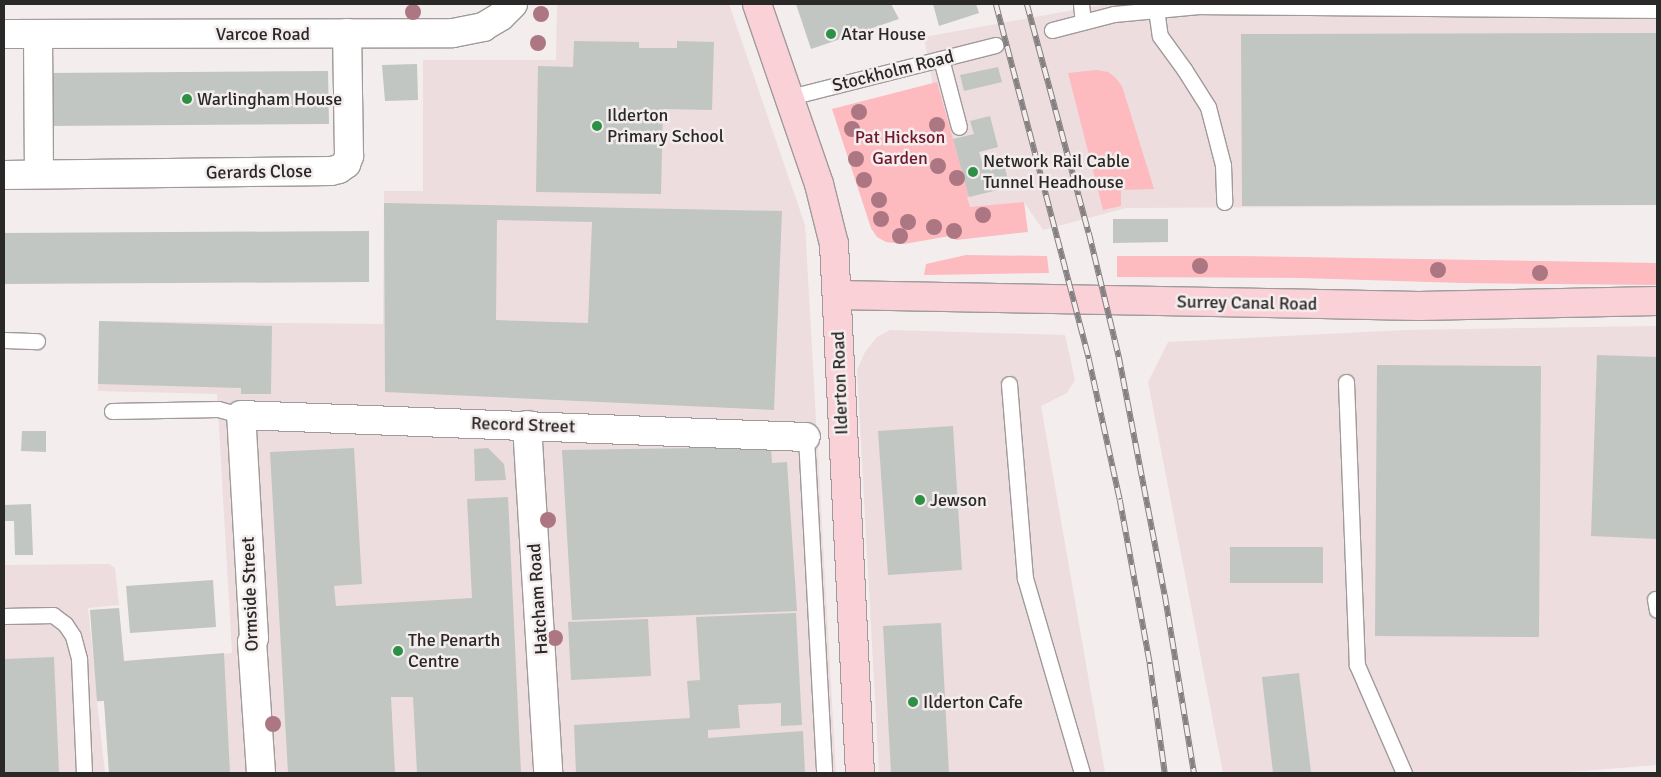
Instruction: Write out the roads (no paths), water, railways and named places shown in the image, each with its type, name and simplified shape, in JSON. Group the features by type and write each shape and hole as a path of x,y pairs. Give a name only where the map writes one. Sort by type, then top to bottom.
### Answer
{"street":[{"name":"Varcoe Road","path":"4,34 467,32 483,27 501,16 513,4"},
{"name":"Ilderton Road","path":"757,4 790,97 830,224 836,264 842,429 860,773"},
{"name":"Gerards Close","path":"4,175 331,171 339,169 346,164 349,156 347,33"},
{"path":"38,34 39,174"},
{"name":"Surrey Canal Road","path":"837,295 1419,306 1657,301"},
{"name":"Record Street","path":"241,415 806,437"},
{"name":"Ormside Street","path":"241,415 254,638 252,642 261,773"},
{"name":"Hatcham Road","path":"526,425 548,773"}],"lane":[{"path":"1081,4 1083,22"},
{"path":"1052,30 1114,14 1199,6 1657,10"},
{"path":"1156,9 1160,36 1208,107 1223,165 1224,202"},
{"name":"Stockholm Road","path":"790,97 996,45"},
{"path":"940,59 960,127"},
{"path":"4,340 36,341"},
{"path":"1346,382 1357,665 1404,773"},
{"path":"1009,384 1025,578 1082,773"},
{"path":"112,411 218,409 241,415"},
{"path":"806,437 824,773"},
{"path":"4,616 53,616 65,624 72,636 79,659 84,773"}],"railway":[{"path":"996,4 1089,359 1120,500 1150,664 1165,773"},
{"path":"1027,4 1089,233 1119,357 1165,595 1194,773"}],"place":[{"name":"Atar House","path":"831,34"},
{"name":"Warlingham House","path":"187,99"},
{"name":"Ilderton Primary School","path":"597,126"},
{"name":"Network Rail Cable Tunnel Headhouse","path":"973,172"},
{"name":"Jewson","path":"920,500"},
{"name":"The Penarth Centre","path":"398,651"},
{"name":"Ilderton Cafe","path":"913,702"}],"park label":[{"name":"Pat Hickson Garden","path":"900,148"}]}
